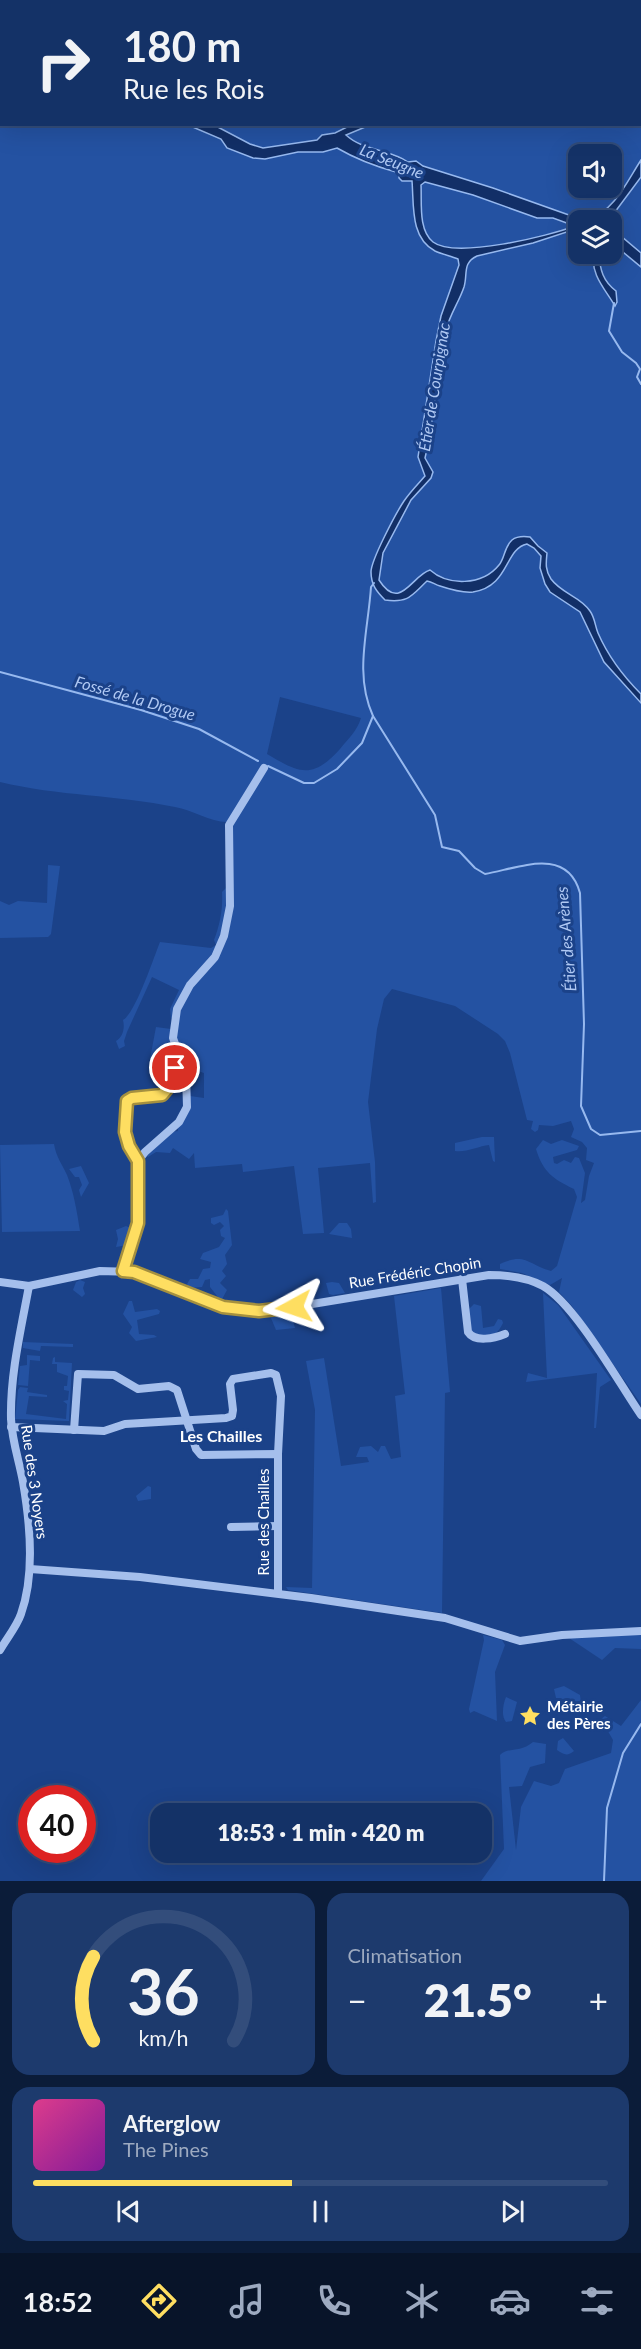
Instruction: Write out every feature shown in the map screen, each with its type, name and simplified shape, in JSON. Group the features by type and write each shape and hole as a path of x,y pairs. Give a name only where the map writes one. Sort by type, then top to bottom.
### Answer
{"street":[{"path":"138,1161 185,1114 188,1107 188,1085 174,1038 177,1009 190,985 208,965 222,942 230,906 229,825 264,768"},
{"path":"123,1271 138,1223 138,1161 129,1146 125,1132 127,1101 132,1098 157,1097 166,1093 172,1083 176,1065 181,1061"},
{"name":"Rue Frédéric Chopin","path":"29,1286 100,1270 134,1272 223,1307 259,1311 489,1275 510,1275 545,1287 570,1310 641,1415"},
{"path":"462,1279 470,1336 476,1339 505,1334"},
{"path":"0,1282 29,1286"},
{"name":"Rue des 3 Noyers","path":"0,1650 2,1641 21,1615 30,1569 29,1530 23,1482 11,1427 14,1374 29,1286"},
{"path":"11,1427 104,1431 125,1424 231,1416 233,1410 230,1383 233,1379 271,1373 276,1375 281,1396 278,1454"},
{"path":"74,1430 78,1374 114,1375 138,1389 169,1386 180,1396 188,1421"},
{"name":"Rue des Chailles","path":"188,1421 196,1449 201,1455 278,1454 278,1593"},
{"path":"231,1527 278,1526"},
{"path":"30,1569 140,1577 278,1593 445,1618 520,1641 562,1635 641,1631"}],"shaded area":[{"path":"0,126 641,126 641,160 634,171 641,164 641,1404 572,1306 559,1292 562,1278 550,1285 522,1273 500,1269 500,1264 516,1259 551,1271 557,1266 577,1197 574,1189 560,1182 542,1164 536,1149 543,1140 551,1144 562,1140 579,1146 577,1150 553,1157 554,1163 557,1164 564,1160 571,1163 575,1157 579,1158 585,1173 581,1203 585,1200 594,1163 586,1160 587,1148 582,1142 571,1137 574,1129 571,1121 553,1126 539,1125 535,1132 531,1129 533,1121 527,1120 505,1041 455,1006 392,989 384,999 377,1029 368,1102 375,1162 376,1202 373,1203 370,1163 318,1168 324,1233 303,1234 294,1166 243,1172 242,1164 195,1168 194,1153 189,1159 173,1148 170,1153 156,1152 148,1157 147,1155 172,1132 178,1131 178,1127 191,1107 190,1096 204,1098 204,1073 186,1067 176,1043 177,1024 183,1001 192,986 210,969 221,953 230,926 229,822 153,803 44,790 0,782","holes":["280,697 361,718 355,731 321,766 313,769 297,769 267,754"]},
{"path":"48,865 60,866 51,934 48,937 0,938 0,901 9,905 18,901 47,903"},
{"path":"226,888 228,905 220,944 171,1019 170,1009 179,990 152,977 127,1032 125,1046 119,1049 116,1041 123,1032 123,1020 128,1016 138,997 160,942 211,948 216,945 214,940 221,916 222,892"},
{"path":"156,1027 171,1029 175,1051 173,1062 150,1059"},
{"path":"482,1137 494,1137 495,1162 489,1145 455,1151 455,1143"},
{"path":"54,1144 72,1189 80,1231 2,1232 0,1145"},
{"path":"81,1166 89,1183 81,1197 79,1190 82,1185 79,1177 75,1177 69,1169"},
{"path":"226,1209 232,1245 225,1255 227,1264 222,1271 226,1276 220,1283 227,1290 221,1301 210,1287 210,1279 205,1280 202,1287 189,1288 187,1284 190,1279 198,1279 203,1269 210,1268 211,1262 200,1259 203,1253 219,1247 225,1238 221,1236 220,1230 224,1226 220,1222 214,1225 211,1223 211,1218 223,1215"},
{"path":"339,1223 347,1223 351,1229 352,1238 329,1234"},
{"path":"126,1226 131,1228 132,1235 128,1245 116,1247 118,1239 116,1230"},
{"path":"80,1280 85,1282 83,1288 85,1294 82,1297 73,1290 76,1282"},
{"path":"326,1283 339,1283 345,1293 329,1294"},
{"path":"441,1288 450,1392 445,1393 442,1613 288,1590 286,1587 312,1588 315,1410 306,1361 324,1358 341,1466 369,1462 367,1457 356,1457 360,1447 371,1446 378,1452 381,1446 385,1446 391,1459 401,1457 395,1396 405,1394 394,1296"},
{"path":"543,1293 558,1305 611,1380 600,1387 596,1428 594,1428 597,1373 526,1382 528,1373 547,1378"},
{"path":"129,1301 132,1301 135,1312 157,1309 160,1311 159,1314 137,1320 139,1334 157,1337 136,1341 129,1333 132,1327 123,1314"},
{"path":"474,1304 481,1306 483,1328 494,1326 498,1319 502,1320 503,1323 498,1331 489,1335 476,1335 471,1331 468,1310"},
{"path":"291,1313 295,1328 276,1330 271,1318 273,1315"},
{"path":"23,1342 73,1344 73,1347 41,1346 40,1351 23,1348"},
{"path":"27,1355 40,1356 40,1361 30,1360 28,1386 18,1385 20,1366 27,1365"},
{"path":"55,1357 55,1362 72,1363 69,1421 15,1419 20,1387 28,1388 27,1392 47,1395 47,1397 29,1396 26,1414 66,1419 67,1404 63,1401 68,1400 69,1391 64,1390 64,1386 67,1386 68,1376 57,1372 57,1364 52,1364"},
{"path":"148,1486 151,1487 151,1499 138,1501 136,1496"},
{"path":"641,1633 641,1649 615,1648 602,1660 569,1638"},
{"path":"483,1635 502,1640 505,1645 495,1672 497,1721 474,1711 470,1713 469,1709 484,1640"},
{"path":"564,1686 580,1695 581,1703 556,1698 554,1689"},
{"path":"506,1697 517,1702 512,1721 506,1722 503,1710"},
{"path":"641,1700 641,1881 481,1881 504,1849 500,1755 523,1748 533,1742 546,1744 545,1763 530,1767 522,1786 509,1787 516,1850 521,1807 534,1781 551,1786 559,1783 565,1769 611,1753 613,1740 601,1719 605,1716 621,1726"},
{"path":"563,1738 574,1751 569,1754 563,1754 557,1750 558,1741"}],"water":[{"path":"190,126 216,126 250,144 263,148 317,140 322,135 335,133 349,126 368,126 346,135 360,144 408,162 416,161 423,166 568,215 568,223 553,218 537,218 473,195 425,182 421,185 421,207 425,230 433,242 444,247 481,247 524,240 568,228 568,232 533,243 477,256 467,265 464,287 448,324 443,346 425,458 433,472 431,478 411,500 383,553 379,580 386,589 393,593 400,593 430,570 446,579 474,580 484,577 499,565 512,540 530,537 547,553 547,569 555,584 590,611 607,650 641,694 641,703 604,662 580,612 550,592 540,568 541,556 527,544 514,553 494,583 473,592 438,586 427,581 405,599 385,600 377,591 371,577 375,558 400,507 425,476 418,457 441,316 459,265 458,259 435,251 421,238 415,220 412,181 402,181 396,172 365,162 337,148 323,152 298,152 265,159 253,158 227,148 221,139"},
{"path":"641,160 641,177 616,210 606,210 617,198 622,198 622,190"},
{"path":"622,237 641,253 641,267 622,251"},
{"path":"593,264 600,264 603,275 616,291 615,306 596,275"}],"waterway":[{"path":"614,303 609,331 622,352 640,369 637,377 641,384"},
{"name":"Étier des Arènes","path":"374,583 371,587 363,669 367,700 373,716 435,815 442,847 459,851 475,868 485,874 540,864 564,869 574,878 580,893 584,1024 581,1106 591,1129 600,1135 641,1131"},
{"name":"Fossé de la Drogue","path":"0,672 141,710 199,729 258,761"},
{"name":"Fossé de la Drogue","path":"268,766 304,783 314,783 337,769 362,743 373,716"},
{"name":"Étier des Arènes","path":"604,1881 607,1808 623,1753 641,1724"}],"place":[{"name":"Métairie des Pères","path":"530,1716"}],"district":[{"name":"Les Chailles","path":"221,1436"}],"route":[{"path":"175,1068 172,1083 166,1093 157,1097 129,1098 127,1101 125,1132 129,1146 138,1161 138,1223 123,1271 134,1272 223,1307 259,1311 294,1307"}],"water label":[{"name":"La Seugne","path":"392,161"},
{"name":"Étier de Courpignac","path":"434,387"}]}
